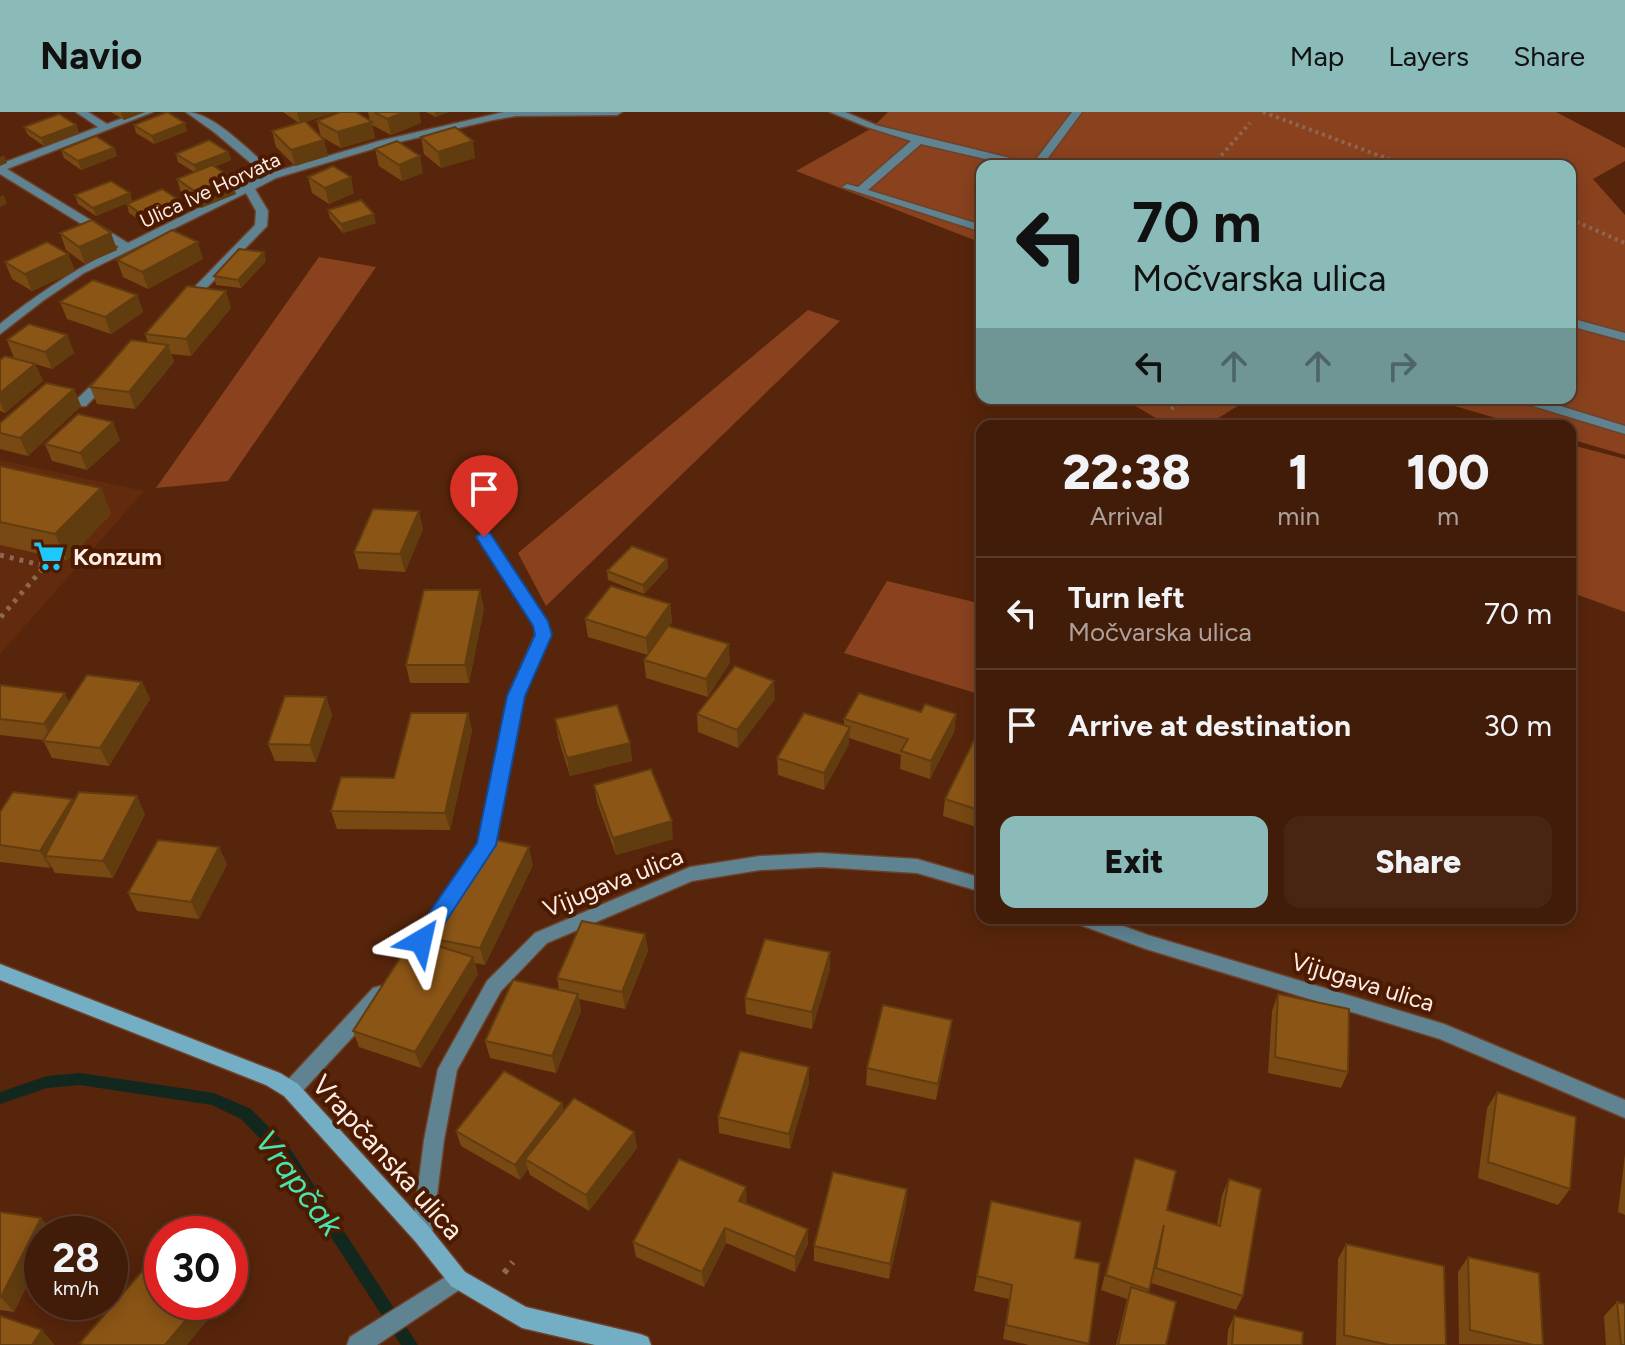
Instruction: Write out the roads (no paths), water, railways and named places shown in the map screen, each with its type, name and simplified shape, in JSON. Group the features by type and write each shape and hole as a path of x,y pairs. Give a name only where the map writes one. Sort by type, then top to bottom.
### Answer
{"main road":[{"name":"Vrapčanska ulica","path":"0,972 273,1079 291,1090 422,1234 458,1279 522,1317 640,1345"}],"street":[{"path":"81,112 105,127"},
{"path":"0,168 148,112"},
{"path":"191,112 218,130 272,176"},
{"name":"Ulica Ive Horvata","path":"0,330 80,271 272,176 489,114 617,112"},
{"path":"835,112 919,140 1004,160"},
{"path":"1041,160 1077,112"},
{"path":"860,191 919,140"},
{"name":"Ulica Ive Horvata","path":"0,168 129,248"},
{"path":"847,187 976,227"},
{"path":"171,317 261,226 262,211 249,188"},
{"path":"0,310 15,316"},
{"path":"1576,324 1625,337"},
{"path":"81,403 114,371"},
{"path":"1541,404 1625,430"},
{"path":"291,1090 392,980 454,896 486,845 516,696 543,635 542,625 484,537"},
{"name":"Vijugava ulica","path":"422,1234 434,1140 448,1069 494,986 541,938 690,874 760,863 821,860 917,866 976,883"},
{"name":"Vijugava ulica","path":"1097,924 1146,942 1444,1032 1625,1109"},
{"path":"358,1345 458,1279"}],"waterway":[{"name":"Vrapčak","path":"0,1098 47,1082 80,1079 214,1099 246,1114 286,1155 410,1345"}],"place":[{"name":"Konzum","path":"49,556"}]}
